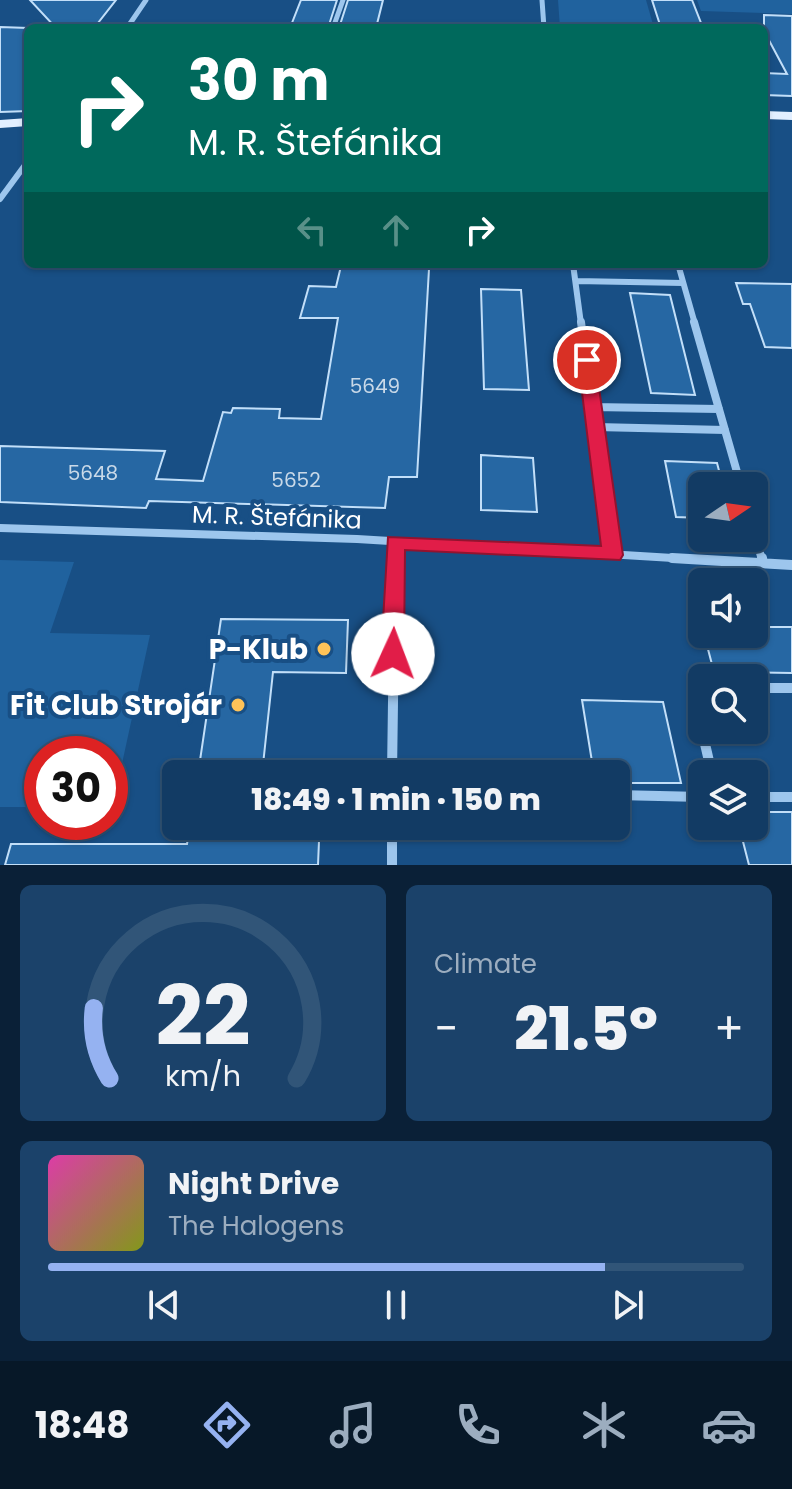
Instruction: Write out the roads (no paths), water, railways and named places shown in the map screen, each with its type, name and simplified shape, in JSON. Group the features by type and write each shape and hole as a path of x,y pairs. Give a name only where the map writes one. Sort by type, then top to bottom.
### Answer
{"main road":[{"path":"768,115 792,116"},
{"path":"0,124 24,122"}],"street":[{"path":"130,24 146,0"},
{"path":"334,24 343,0"},
{"path":"542,0 544,24"},
{"path":"0,199 24,166"},
{"path":"574,268 612,555"},
{"path":"679,268 737,472"},
{"path":"576,281 683,283"},
{"path":"592,407 719,409"},
{"path":"596,427 725,430"},
{"name":"M. R. Štefánika","path":"0,528 395,542 792,565"},
{"path":"392,760 395,542"},
{"path":"760,552 763,563"},
{"path":"768,688 792,688"},
{"path":"630,795 688,797"},
{"path":"768,797 792,797"},
{"path":"392,840 392,865"}],"place":[{"name":"P-Klub","path":"324,649"},
{"name":"Fit Club Strojár","path":"238,705"}]}
